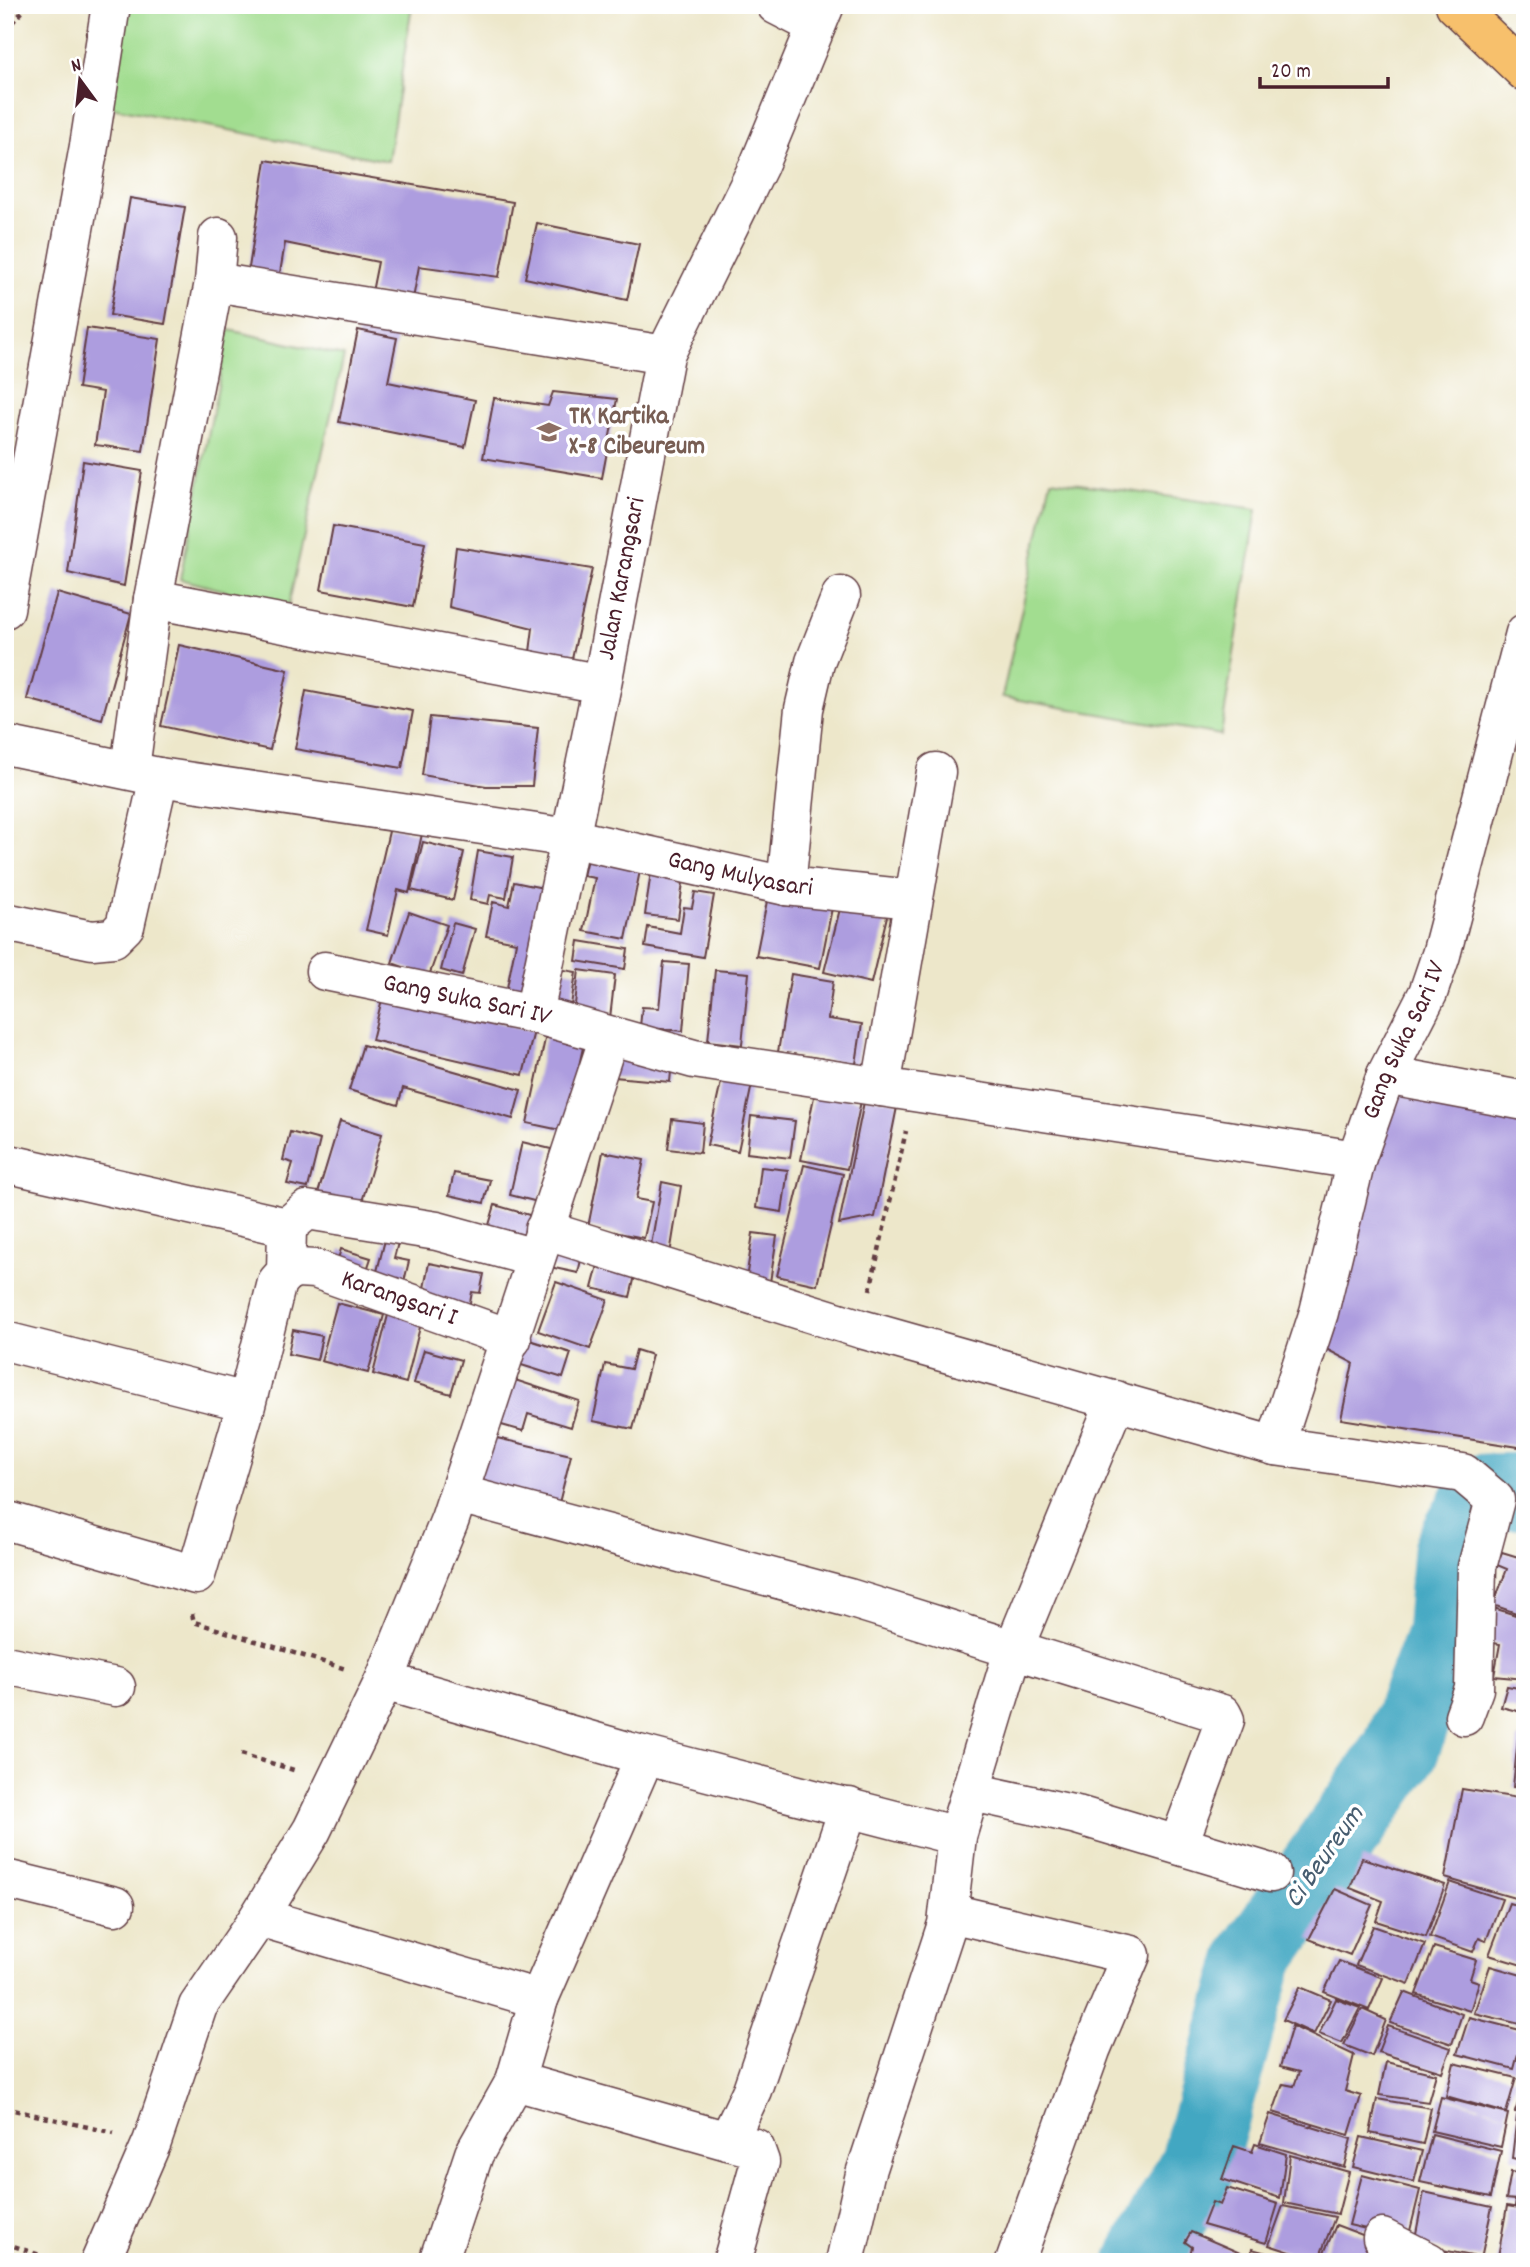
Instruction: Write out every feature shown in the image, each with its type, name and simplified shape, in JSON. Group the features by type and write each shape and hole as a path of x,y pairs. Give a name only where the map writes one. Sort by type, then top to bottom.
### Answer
{"highway":[{"path":"1455,5 1525,72"}],"street":[{"path":"5,609 87,160 111,5"},
{"path":"776,5 820,15"},
{"name":"Jalan Karangsari","path":"534,1014 602,684 665,355 759,165 820,15"},
{"path":"5,922 92,940 113,938 125,926 145,769 153,599 214,282 218,237"},
{"path":"214,282 665,355"},
{"path":"786,886 804,709 815,663 841,596"},
{"path":"153,599 602,684"},
{"name":"Gang Suka Sari IV","path":"1275,1446 1318,1311 1356,1160 1386,1076 1428,993 1441,954 1525,633"},
{"name":"Gang Mulyasari","path":"5,745 570,838 786,886 912,899"},
{"path":"898,1090 912,899 936,772"},
{"name":"Gang Suka Sari IV","path":"326,971 534,1014 694,1059 1356,1160"},
{"path":"100,2262 152,2142 198,2006 260,1917 313,1830 384,1681 459,1494 609,1037"},
{"path":"1386,1076 1525,1101"},
{"path":"5,1163 287,1227"},
{"path":"5,1520 196,1575 278,1282 286,1272 287,1227 307,1210 436,1231 540,1244 861,1329 1275,1446 1464,1473 1495,1500 1477,1567 1474,1689 1464,1716"},
{"name":"Karangsari I","path":"286,1272 298,1268 314,1269 512,1339"},
{"path":"5,1341 246,1402"},
{"path":"845,2262 865,2174 950,1913 957,1836 1014,1648 1116,1400"},
{"path":"459,1494 849,1598 1222,1714 1224,1720 1178,1843"},
{"path":"5,1665 116,1687"},
{"path":"384,1681 645,1756 957,1836"},
{"path":"438,2262 474,2154 514,2081 538,1999 645,1756"},
{"path":"972,1791 1178,1843 1271,1873"},
{"path":"728,2141 752,2090 849,1807"},
{"path":"5,1879 115,1906"},
{"path":"950,1913 1131,1955 1091,2050 1015,2262"},
{"path":"260,1917 538,1999"},
{"path":"514,2081 755,2148 760,2162 732,2262"},
{"path":"1382,2238 1429,2262"}],"path":[{"path":"5,30 24,10"},
{"path":"861,1329 898,1090"},
{"path":"196,1575 192,1612 194,1622 384,1681"},
{"path":"241,1754 337,1783"},
{"path":"5,2108 152,2142"},
{"path":"5,2243 60,2262"}],"green space":[{"path":"122,5 412,5 388,161 101,105"},
{"path":"229,330 344,356 288,607 180,579"},
{"path":"1051,480 1257,509 1221,735 1002,697"}],"building":[{"path":"266,160 513,202 499,277 419,266 413,299 372,292 378,262 285,243 279,279 248,274"},
{"path":"130,198 185,207 165,324 110,315"},
{"path":"537,223 639,244 627,300 525,278"},
{"path":"87,328 160,339 143,451 95,445 103,392 78,388"},
{"path":"358,330 397,338 388,382 475,400 465,447 339,422"},
{"name":"TK Kartika X-8 Cibeureum","path":"553,392 617,399 602,478 483,458 494,398 548,406"},
{"path":"83,461 142,471 124,586 68,573"},
{"path":"333,526 425,543 413,607 321,590"},
{"path":"456,547 592,569 572,659 530,652 533,628 449,607"},
{"path":"57,593 131,614 102,719 27,699"},
{"path":"179,645 288,670 270,750 161,726"},
{"path":"306,691 413,711 402,768 295,749"},
{"path":"430,717 538,728 532,786 486,786 422,775"},
{"path":"390,827 422,834 409,893 398,890 388,935 366,930"},
{"path":"423,842 464,852 453,900 411,890"},
{"path":"589,850 642,861 626,939 584,931 595,878 583,876"},
{"path":"478,851 513,857 506,898 490,895 488,904 470,900"},
{"path":"652,864 685,868 678,919 645,915"},
{"path":"514,882 553,890 530,998 506,993 516,942 486,936 493,902 509,906"},
{"path":"770,886 834,898 820,968 756,956"},
{"path":"695,892 714,895 703,957 645,947 648,927 680,933 684,907 692,908"},
{"path":"842,901 888,912 871,983 824,972"},
{"path":"409,912 447,925 429,976 392,963"},
{"path":"453,923 475,929 462,976 441,970"},
{"path":"579,941 628,949 625,969 576,961"},
{"path":"664,962 689,964 683,1031 640,1027 642,1007 659,1008"},
{"path":"547,967 576,972 570,1012 541,1008"},
{"path":"579,970 615,975 610,1018 574,1013"},
{"path":"715,970 749,973 742,1045 708,1041"},
{"path":"791,974 833,981 828,1019 862,1024 856,1064 778,1052"},
{"path":"383,995 534,1031 523,1075 372,1040"},
{"path":"547,1030 585,1038 565,1131 527,1123"},
{"path":"363,1045 521,1090 513,1119 403,1088 398,1105 349,1090"},
{"path":"606,1054 672,1061 670,1082 603,1076"},
{"path":"722,1078 752,1084 738,1151 707,1145"},
{"path":"1389,1089 1525,1110 1525,1448 1341,1419 1353,1363 1326,1349"},
{"path":"815,1092 861,1101 847,1169 801,1160"},
{"path":"865,1097 898,1102 875,1217 839,1224"},
{"path":"751,1116 795,1121 790,1158 747,1153"},
{"path":"672,1119 703,1123 700,1153 668,1149"},
{"path":"340,1121 382,1134 358,1215 315,1203"},
{"path":"290,1132 320,1140 308,1188 287,1184 293,1163 283,1160"},
{"path":"522,1142 551,1149 538,1202 510,1195"},
{"path":"603,1152 644,1160 636,1199 652,1202 644,1238 588,1227"},
{"path":"804,1165 843,1174 817,1285 777,1276"},
{"path":"761,1167 788,1170 782,1212 756,1208"},
{"path":"454,1173 490,1180 484,1203 449,1195"},
{"path":"662,1182 681,1186 670,1254 650,1251"},
{"path":"495,1205 536,1217 527,1247 486,1235"},
{"path":"753,1233 777,1236 769,1289 745,1286"},
{"path":"386,1236 399,1239 394,1258 409,1261 402,1290 374,1283"},
{"path":"551,1243 583,1251 578,1273 545,1266"},
{"path":"341,1249 371,1258 363,1282 334,1272"},
{"path":"600,1258 637,1267 630,1297 592,1288"},
{"path":"429,1263 484,1274 480,1293 472,1292 468,1313 421,1303"},
{"path":"556,1282 608,1300 590,1349 538,1331"},
{"path":"337,1303 384,1315 368,1373 321,1361"},
{"path":"389,1311 422,1319 406,1383 373,1374"},
{"path":"293,1330 322,1336 317,1360 288,1354"},
{"path":"523,1338 571,1353 563,1378 515,1363"},
{"path":"424,1350 461,1360 451,1394 414,1383"},
{"path":"636,1350 652,1355 633,1429 593,1421 605,1364 631,1369"},
{"path":"512,1379 579,1401 571,1427 528,1414 523,1431 498,1424"},
{"path":"488,1436 571,1455 558,1507 476,1488"},
{"path":"1502,1552 1525,1559 1525,1616 1493,1605 1507,1569 1497,1565"},
{"path":"1484,1605 1525,1618 1525,1679 1494,1676 1500,1644 1486,1642"},
{"path":"1507,1686 1525,1689 1525,1713 1501,1707"},
{"path":"1518,1738 1525,1740 1525,1788 1513,1787"},
{"path":"1462,1789 1525,1799 1522,1859 1525,1859 1525,1901 1445,1878"},
{"path":"1362,1858 1445,1885 1426,1937 1376,1921 1383,1901 1350,1888"},
{"path":"1450,1882 1502,1899 1486,1941 1479,1938 1473,1952 1430,1937"},
{"path":"1335,1889 1372,1905 1350,1955 1309,1939"},
{"path":"1509,1903 1525,1908 1525,1966 1489,1955"},
{"path":"1373,1926 1425,1944 1409,1984 1356,1965"},
{"path":"1434,1947 1476,1960 1470,1979 1479,1982 1470,2011 1416,1994"},
{"path":"1339,1961 1383,1978 1369,2010 1324,1992"},
{"path":"1490,1966 1525,1976 1524,2025 1474,2013"},
{"path":"1300,1987 1331,2000 1314,2034 1283,2020"},
{"path":"1404,1992 1462,2014 1452,2044 1390,2023"},
{"path":"1336,1999 1360,2008 1342,2043 1319,2034"},
{"path":"1362,2009 1386,2020 1372,2056 1344,2045"},
{"path":"1469,2017 1524,2031 1514,2069 1457,2054"},
{"path":"1292,2026 1354,2055 1345,2091 1361,2096 1349,2135 1273,2112 1283,2084 1294,2086 1299,2072 1280,2067"},
{"path":"1388,2026 1451,2048 1442,2072 1378,2052"},
{"path":"1386,2062 1436,2074 1428,2102 1379,2095"},
{"path":"1454,2063 1516,2078 1506,2113 1446,2096"},
{"path":"1525,2083 1525,2114 1515,2112"},
{"path":"1441,2097 1508,2114 1501,2147 1432,2131"},
{"path":"1377,2099 1431,2108 1423,2144 1370,2133"},
{"path":"1270,2114 1351,2139 1344,2167 1260,2143"},
{"path":"1517,2116 1525,2118 1525,2161 1512,2158"},
{"path":"1432,2134 1501,2151 1491,2197 1420,2182"},
{"path":"1361,2137 1422,2151 1414,2182 1353,2167"},
{"path":"1255,2144 1286,2154 1280,2198 1222,2179 1234,2146 1252,2152"},
{"path":"1290,2155 1349,2172 1338,2214 1284,2203"},
{"path":"1518,2165 1525,2166 1525,2207 1515,2206 1516,2200 1506,2199 1511,2172 1516,2173"},
{"path":"1362,2175 1420,2190 1408,2239 1349,2225"},
{"path":"1227,2188 1278,2204 1266,2243 1203,2225 1212,2202 1220,2205"},
{"path":"1424,2192 1492,2207 1481,2258 1414,2244"},
{"path":"1283,2206 1335,2217 1318,2261 1269,2245"},
{"path":"1507,2206 1525,2209 1525,2262 1497,2262"},
{"path":"1336,2225 1397,2248 1393,2262 1321,2260"},
{"path":"1191,2232 1245,2255 1243,2262 1188,2262 1192,2247 1185,2242"},
{"path":"1252,2249 1295,2261 1295,2262 1249,2262"}],"waterway":[{"name":"Ci Beureum","path":"1144,2262 1198,2164 1256,1957 1400,1751 1444,1635 1451,1551 1484,1492 1525,1491"}],"place":[{"name":"TK Kartika X-8 Cibeureum","path":"549,432"}]}
